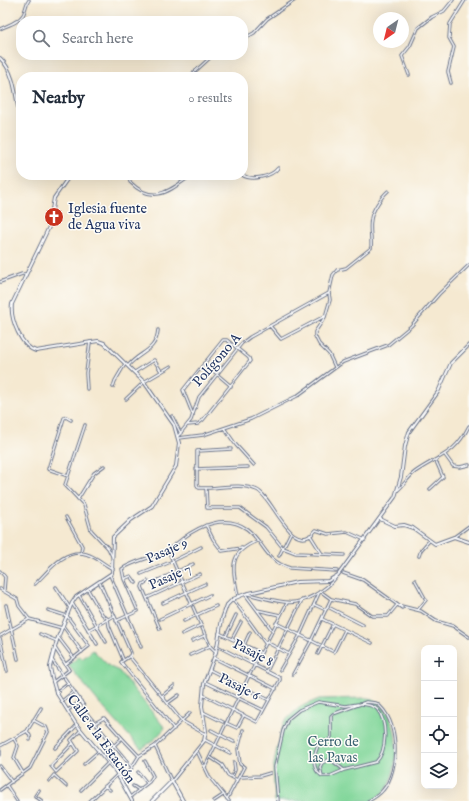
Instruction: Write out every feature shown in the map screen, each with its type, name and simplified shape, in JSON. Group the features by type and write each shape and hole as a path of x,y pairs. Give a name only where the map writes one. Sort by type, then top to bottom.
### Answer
{"main road":[{"path":"152,801 172,781 184,801"}],"street":[{"path":"22,16 25,6 29,0"},
{"path":"248,36 254,33 267,19 295,0"},
{"path":"409,75 402,56 410,46 417,30 431,18 444,11 453,0"},
{"path":"450,83 448,72 454,47 449,38 450,24 465,0"},
{"path":"0,29 16,21"},
{"path":"0,58 5,64 9,74 16,102"},
{"path":"194,72 208,60"},
{"path":"248,177 272,174 278,168"},
{"path":"67,180 54,198 48,227 26,274 12,310 16,325 28,348 36,351 90,342 102,342 144,382 174,425 179,437 177,463 172,474 152,506 131,520 115,534 112,542 113,569"},
{"path":"130,180 140,191 164,194 185,180"},
{"path":"335,367 329,354 319,344 314,336 325,316 330,300 329,293 333,275 337,270 346,268 371,248 373,237 371,218 380,200 388,191"},
{"path":"179,437 203,434 251,419 297,396 335,367 357,355 388,345 411,326 439,294 469,265"},
{"path":"0,282 26,274"},
{"name":"Polígono A","path":"179,437 193,415 199,397 237,349 250,337 329,293"},
{"path":"270,326 281,339 325,316"},
{"path":"113,387 127,365 156,342 158,330"},
{"path":"187,426 198,424 202,420 250,362 249,358 227,340 222,340 183,390 193,415"},
{"path":"87,389 86,373 90,342"},
{"path":"398,490 405,446 409,432 438,392 451,364 469,344"},
{"path":"135,372 154,360 161,371"},
{"path":"204,363 231,386"},
{"path":"126,399 144,382 171,366"},
{"path":"172,416 181,434"},
{"path":"68,476 48,469 64,418 71,420"},
{"path":"85,425 68,476 66,487 86,508 91,530 108,548 113,558"},
{"path":"247,594 287,603 302,600 330,585 380,519 398,490 414,472 445,455 459,442 469,426"},
{"path":"224,428 236,445 254,465"},
{"path":"230,449 199,450 196,454 197,487 240,487 258,490 268,499 280,521 290,532 300,536 310,535 316,530 328,534 347,532 364,540"},
{"path":"445,455 453,466 460,467 469,465"},
{"path":"430,489 443,477 436,461"},
{"path":"78,499 94,473 104,466"},
{"path":"196,469 248,467"},
{"path":"206,488 207,508 240,508 266,527 283,548 302,554 344,555"},
{"path":"66,517 80,540 82,546 81,553"},
{"path":"380,519 395,526 404,525 413,528 435,544 454,537 469,526"},
{"path":"116,621 137,612 138,610 121,570 127,566 168,550 181,539 206,525 215,522 235,523 247,529 258,541 265,552 282,565 290,568 337,571"},
{"path":"206,525 213,539 222,551 242,548 258,541"},
{"path":"279,556 290,532"},
{"path":"310,535 323,554"},
{"path":"454,537 469,542"},
{"path":"419,556 421,550 429,541"},
{"name":"Pasaje 9","path":"140,574 173,561 201,547"},
{"path":"238,596 233,565 235,558 242,548"},
{"path":"168,550 210,646 216,652"},
{"path":"35,584 59,560 81,553 96,558 113,569"},
{"path":"152,583 193,564"},
{"name":"Calle a la Estación","path":"113,569 110,575 100,583 79,595 72,603 58,637 50,667 56,692 77,725 117,775 132,801"},
{"path":"0,571 6,577 4,590"},
{"path":"343,573 363,580 402,608"},
{"name":"Pasaje 7","path":"147,598 200,574"},
{"path":"110,575 141,647"},
{"path":"155,746 172,781 204,740 206,735 203,712 205,682 216,652 223,612 233,599 238,596 298,582 328,582 338,575"},
{"path":"124,579 131,576 136,583"},
{"path":"148,580 142,587 160,629"},
{"path":"415,580 426,600 418,610"},
{"path":"100,583 131,653 129,656"},
{"path":"163,603 205,584"},
{"path":"56,587 70,608"},
{"path":"0,590 4,590 17,598 19,606 29,619 62,627 82,653"},
{"path":"88,590 102,614 108,619 109,626 123,659 122,663 174,729"},
{"path":"320,591 331,599 354,604 372,616 388,616 397,605"},
{"path":"280,670 300,635 320,591"},
{"path":"247,594 272,630"},
{"path":"79,595 106,642"},
{"path":"160,619 210,595"},
{"path":"233,599 266,642 290,654"},
{"path":"293,674 331,599"},
{"path":"267,671 302,600"},
{"path":"72,603 97,644"},
{"path":"205,767 243,687 287,603"},
{"path":"315,604 326,610"},
{"path":"6,605 18,659"},
{"path":"397,605 418,610 436,621 452,626 469,638"},
{"path":"184,621 216,606"},
{"path":"328,607 363,624"},
{"path":"48,610 67,616 89,646 66,664"},
{"path":"257,610 280,615"},
{"path":"226,636 236,615"},
{"path":"88,630 114,616"},
{"path":"7,671 0,637 29,619"},
{"path":"322,619 372,643"},
{"path":"232,639 241,622"},
{"path":"276,623 334,652 345,630"},
{"path":"318,654 333,624"},
{"path":"182,634 201,625"},
{"path":"244,645 250,632"},
{"path":"219,633 261,653"},
{"path":"40,634 57,641"},
{"path":"192,641 206,635"},
{"path":"58,637 74,658"},
{"path":"190,655 210,646"},
{"name":"Pasaje 8","path":"217,646 280,678 276,689"},
{"path":"53,682 69,670 55,648"},
{"path":"123,659 129,656"},
{"path":"129,656 182,721 206,735"},
{"path":"203,695 257,722 276,689 214,658"},
{"path":"52,660 81,701 84,706 84,710 132,767"},
{"path":"210,670 269,700"},
{"name":"Pasaje 6","path":"205,682 263,711"},
{"path":"56,692 68,683"},
{"path":"162,696 174,686"},
{"path":"62,701 74,691"},
{"path":"168,703 179,694"},
{"path":"68,710 81,701"},
{"path":"278,801 275,767 285,725 288,720 299,710 318,702 346,706 373,702 382,707 388,717 394,739 394,768 384,790 376,797 368,801"},
{"path":"361,704 370,705 378,711 385,738 384,749 379,759 372,764 344,770 330,776 322,776 317,771 314,762 315,753 320,742 328,741 332,737 329,719 333,714 361,704"},
{"path":"0,746 27,731 41,708"},
{"path":"119,778 132,767 139,756 155,746 190,712"},
{"path":"203,712 223,722"},
{"path":"226,723 237,728 244,715"},
{"path":"95,723 104,718 139,756"},
{"path":"0,790 30,768 48,732 46,727 34,720"},
{"path":"55,748 77,725"},
{"path":"49,781 78,750 71,740 81,730"},
{"path":"212,730 234,742"},
{"path":"227,799 244,767 240,764 238,749 243,730"},
{"path":"27,731 30,736 30,740"},
{"path":"103,756 122,738"},
{"path":"14,739 18,746 14,758 23,773"},
{"path":"204,740 230,753"},
{"path":"56,772 51,766 73,743"},
{"path":"0,750 0,755"},
{"path":"84,764 99,751"},
{"path":"196,751 210,778 228,801"},
{"path":"210,757 222,765 228,775 237,780"},
{"path":"322,776 320,766 322,763 330,760 344,770"},
{"path":"130,797 153,776 145,761"},
{"path":"232,777 235,770 234,762"},
{"path":"81,790 108,763"},
{"path":"0,766 12,782"},
{"path":"138,772 147,783"},
{"path":"239,776 260,776 270,773"},
{"path":"54,775 66,786"},
{"path":"90,801 117,775"},
{"path":"7,786 17,801"},
{"path":"105,786 110,790"},
{"path":"133,786 139,790"},
{"path":"39,790 35,796 42,801"},
{"path":"214,801 223,795"}],"green space":[{"path":"93,650 110,667 119,671 165,728 153,741 141,749 101,705 68,665 80,656 82,659"},
{"name":"Cerro de las Pavas","path":"368,698 379,703 387,712 393,724 396,737 395,765 392,778 384,792 373,801 275,801 273,769 284,722 300,707 319,699"}],"place":[{"name":"Iglesia fuente de Agua viva","path":"54,217"}]}
